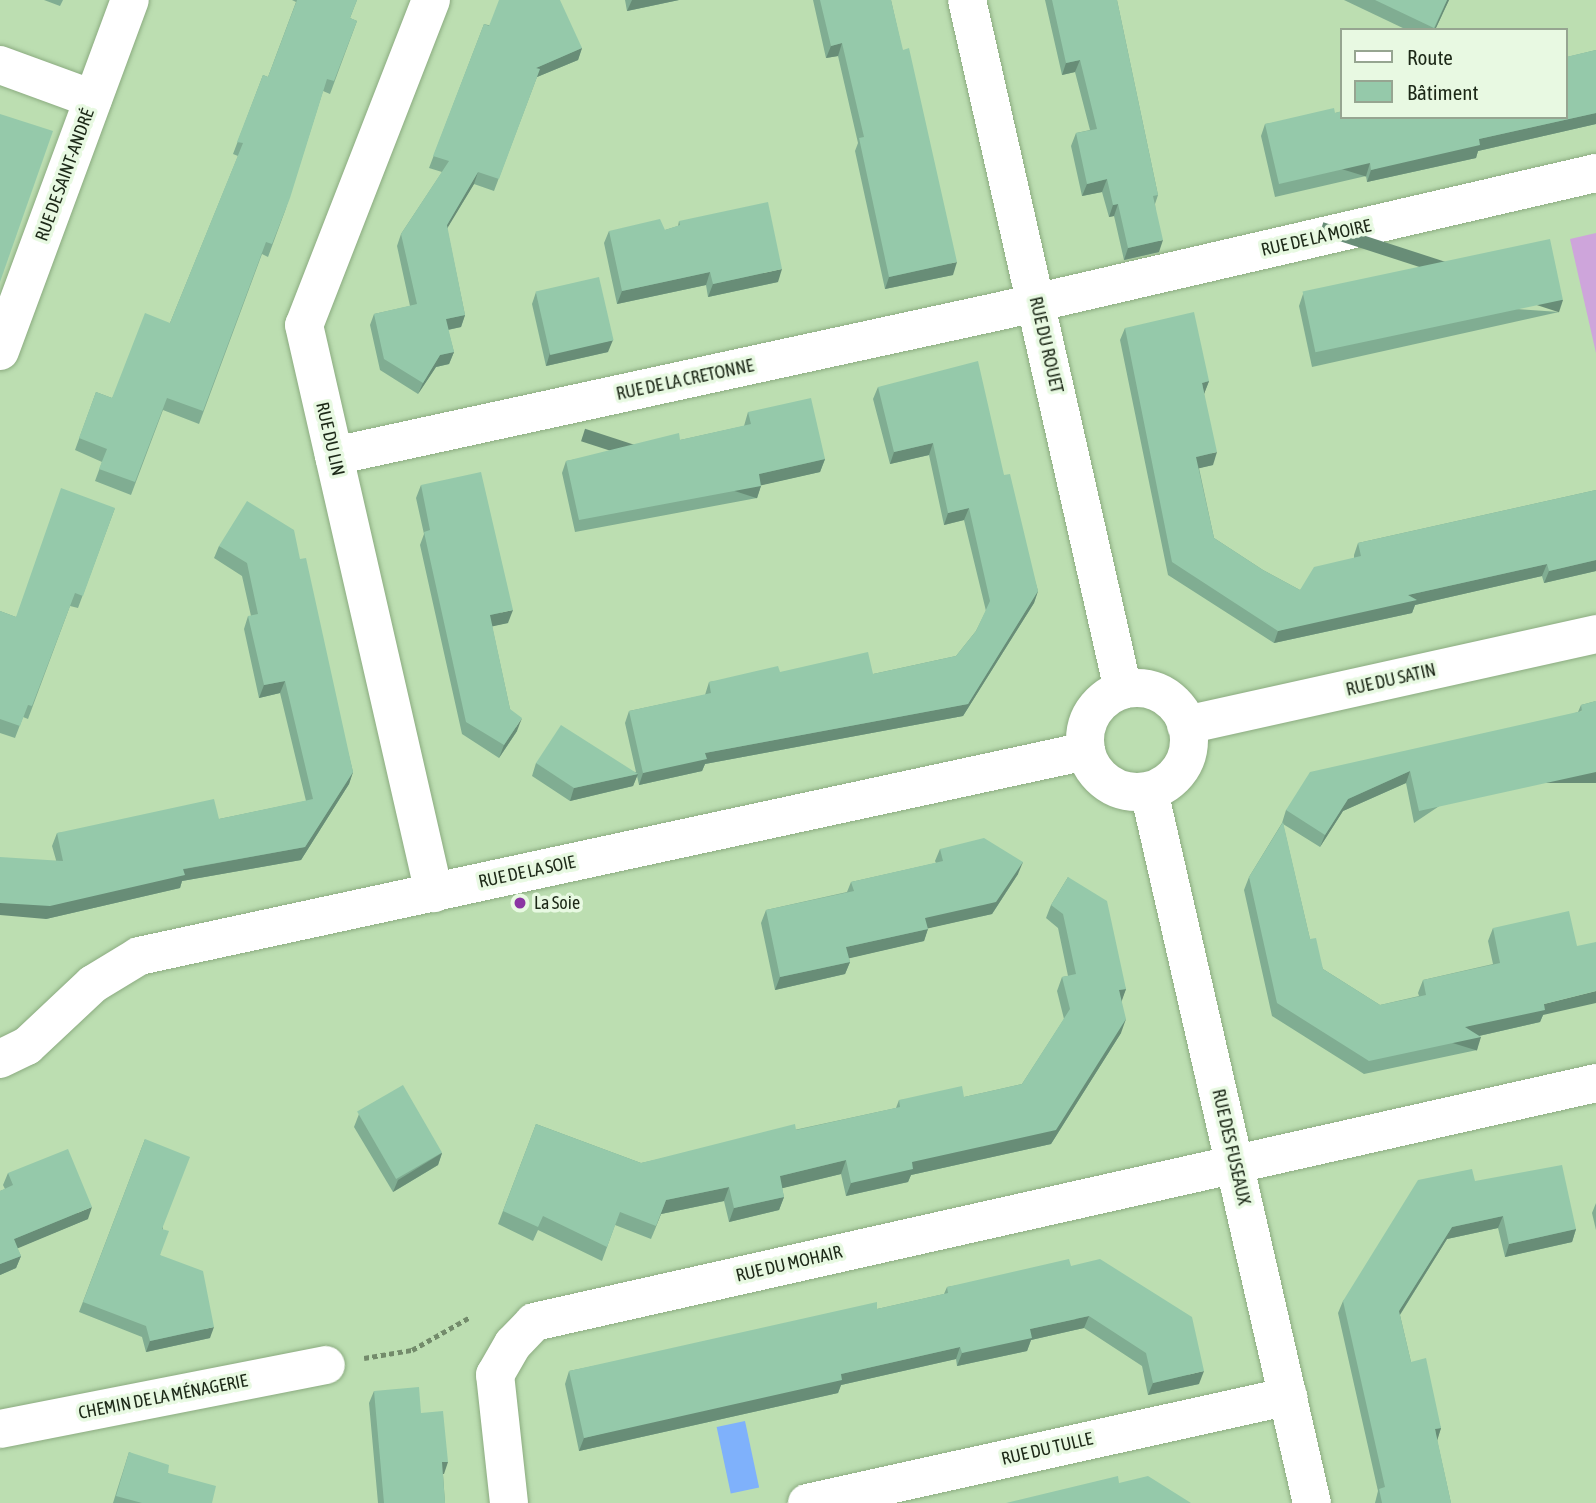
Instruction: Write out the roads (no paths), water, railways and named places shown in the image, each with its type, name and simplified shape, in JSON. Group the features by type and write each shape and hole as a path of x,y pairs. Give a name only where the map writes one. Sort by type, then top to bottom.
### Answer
{"street":[{"name":"RUE DE SAINT-ANDRÉ","path":"0,351 131,0"},
{"name":"RUE DU LIN","path":"431,0 304,326 435,893"},
{"name":"RUE DU ROUET","path":"967,0 1124,690"},
{"path":"0,65 93,99"},
{"name":"RUE DE LA MOIRE","path":"1036,303 1596,173"},
{"name":"RUE DE LA CRETONNE","path":"334,456 1036,303"},
{"name":"RUE DU SATIN","path":"1186,725 1596,634"},
{"path":"1124,690 1155,692 1180,711 1186,725 1186,758 1171,779 1149,791 1117,789 1103,780 1086,751 1089,720 1109,696 1124,690"},
{"name":"RUE DE LA SOIE","path":"0,1059 27,1046 93,984 139,956 1086,751"},
{"name":"RUE DES FUSEAUX","path":"1149,791 1312,1503"},
{"path":"1235,1162 1596,1083"},
{"name":"RUE DU MOHAIR","path":"509,1503 495,1375 513,1344 534,1322 1235,1162"},
{"name":"CHEMIN DE LA MÉNAGERIE","path":"0,1429 326,1365"},
{"name":"RUE DU TULLE","path":"807,1503 1288,1396"}],"water":[{"path":"745,1421 759,1488 731,1494 717,1427"}],"place":[{"name":"La Soie","path":"520,903"}]}
